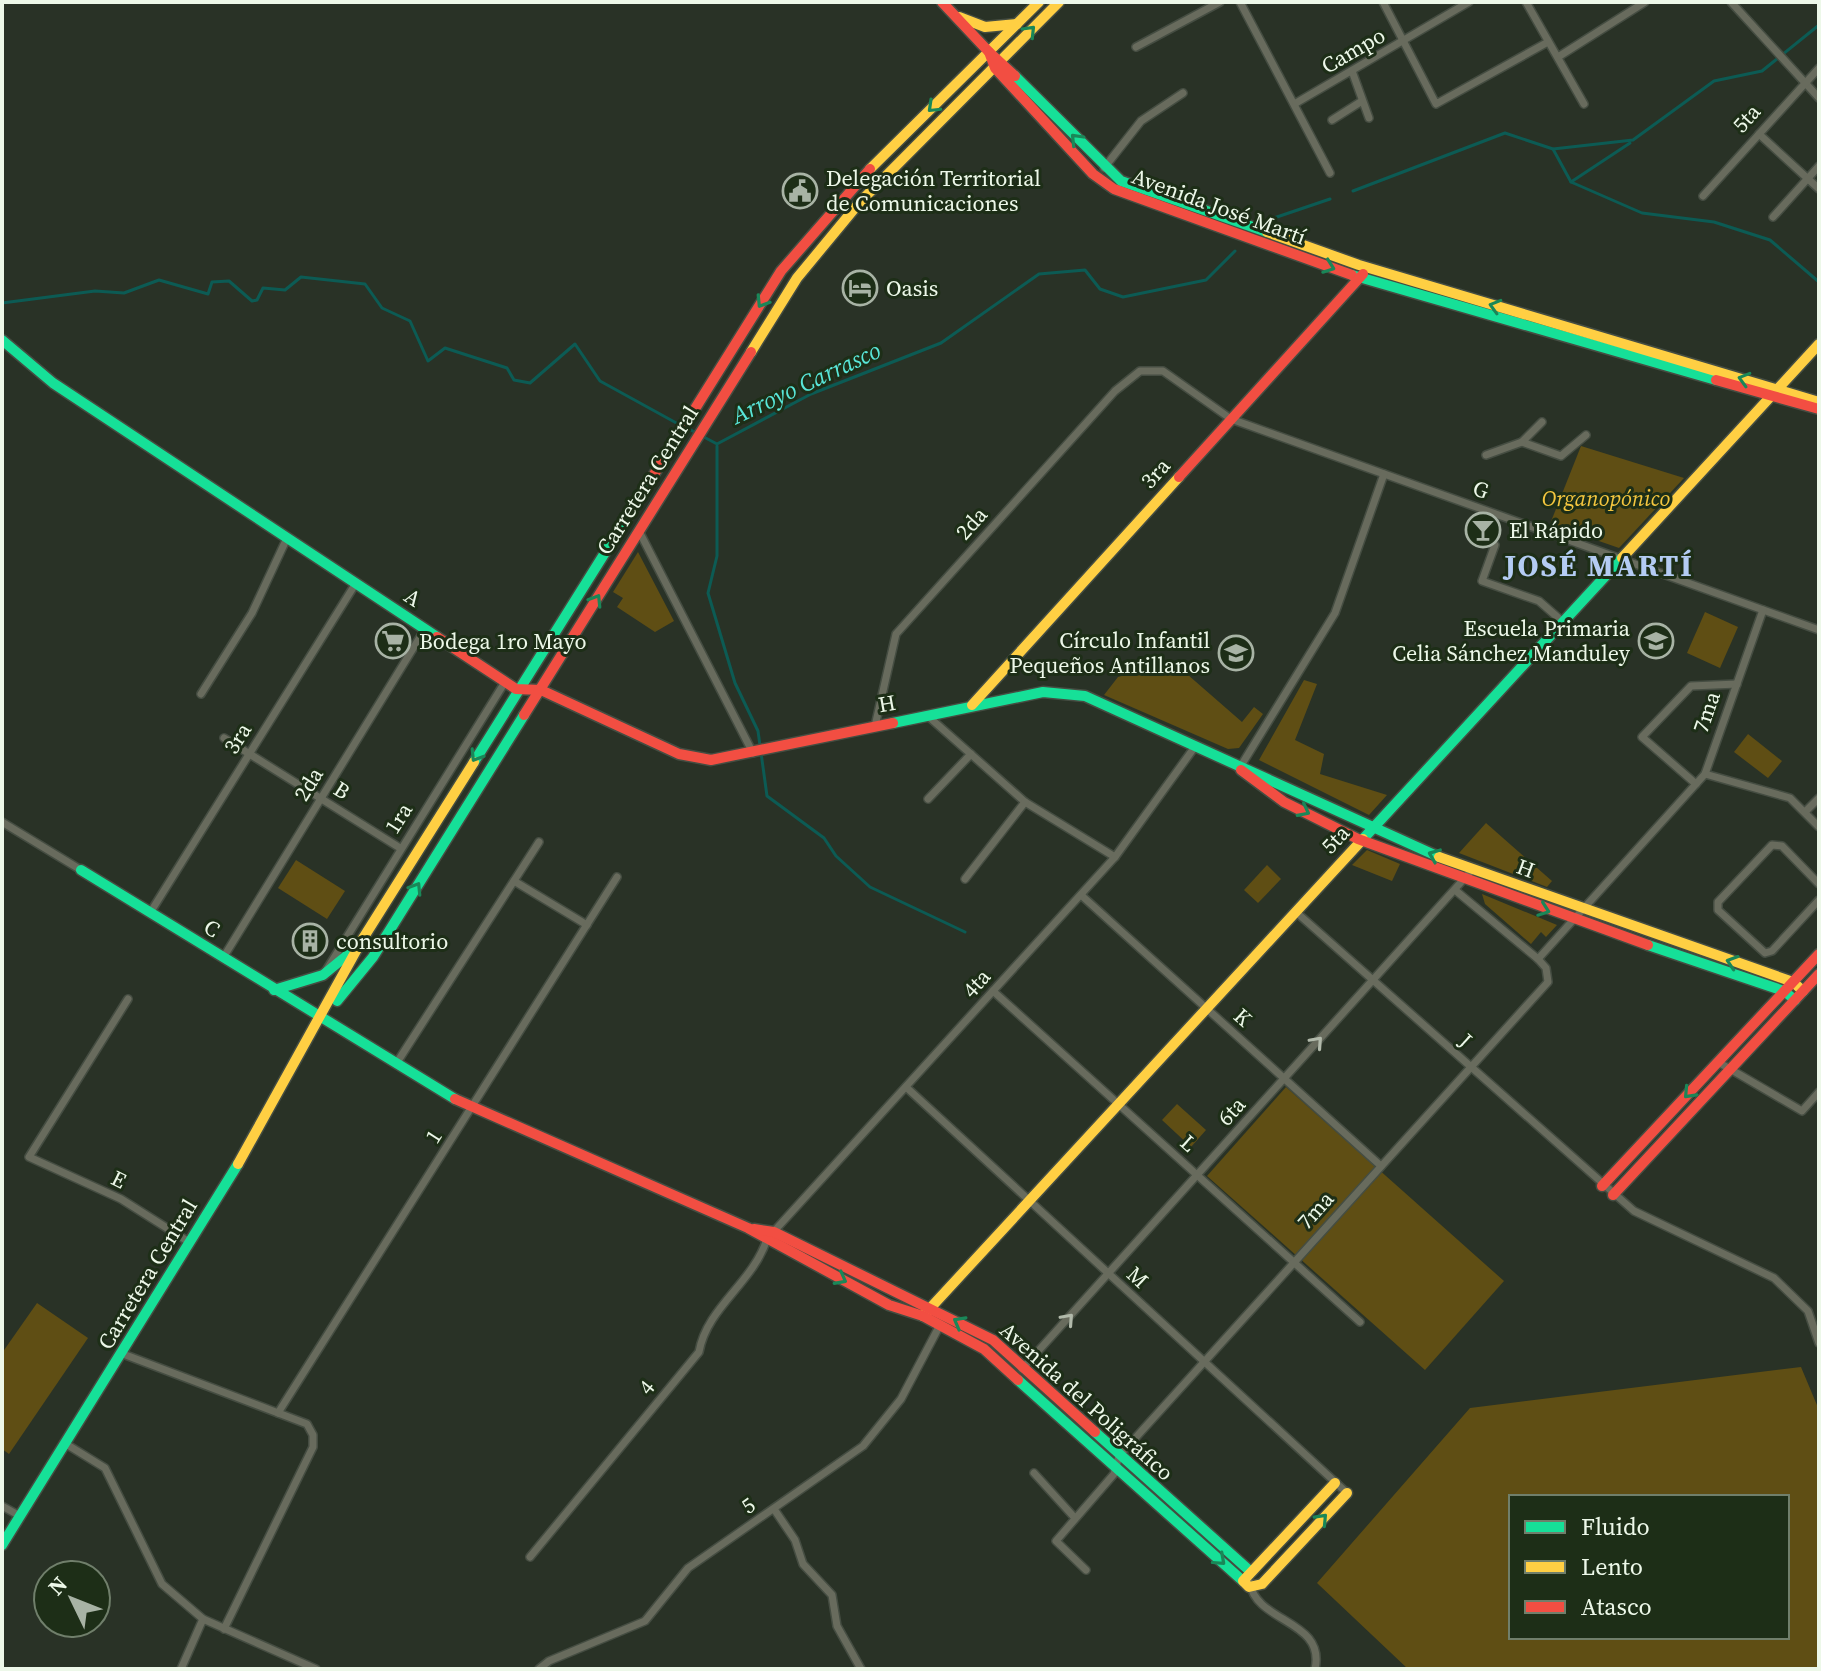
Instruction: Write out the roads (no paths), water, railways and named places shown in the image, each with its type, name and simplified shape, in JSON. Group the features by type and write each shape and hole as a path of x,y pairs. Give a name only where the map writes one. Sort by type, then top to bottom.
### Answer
{"street":[{"name":"Avenida José Martí","path":"942,2 1093,174 1114,189 1360,278 1819,402"},
{"name":"Carretera Central","path":"2,1545 123,1354 322,1020 362,940 516,689 781,271 852,186 1039,2"},
{"name":"Carretera Central","path":"322,1020 373,957 797,278 859,203 1059,2"},
{"path":"1136,47 1220,2"},
{"path":"1240,2 1296,103 1330,173"},
{"path":"1383,2 1436,104 1548,42"},
{"name":"Campo","path":"1296,103 1469,2"},
{"path":"1526,2 1584,104"},
{"path":"1558,57 1645,2"},
{"path":"1731,2 1819,98"},
{"path":"954,14 985,27 1017,23"},
{"name":"Avenida José Martí","path":"998,64 1121,181 1369,268 1775,392 1819,409"},
{"name":"5ta","path":"1703,196 1819,68"},
{"path":"1352,71 1369,118"},
{"path":"1104,168 1141,121 1183,93"},
{"path":"1332,120 1362,101"},
{"path":"1759,134 1819,189"},
{"path":"1773,217 1819,166"},
{"path":"852,186 859,203"},
{"name":"3ra","path":"972,705 1369,268"},
{"name":"A","path":"2,340 53,383 516,689"},
{"path":"1775,392 1819,344"},
{"name":"G","path":"1140,371 1163,371 1231,419 1819,630"},
{"name":"2da","path":"875,726 896,634 1115,391 1140,371"},
{"name":"5ta","path":"923,1316 1775,392"},
{"path":"1486,455 1522,442 1542,422"},
{"path":"1522,442 1561,456 1586,435"},
{"path":"1239,769 1335,613 1384,474"},
{"path":"639,530 753,753"},
{"path":"201,694 252,613 287,538"},
{"path":"1495,545 1482,581 1539,601 1563,622"},
{"name":"3ra","path":"150,913 356,583"},
{"name":"7ma","path":"1074,1517 1204,1362 1548,982 1546,968 1538,959 1705,774 1763,610"},
{"name":"2da","path":"223,958 425,629"},
{"name":"1ra","path":"323,975 505,682"},
{"path":"1696,784 1642,737 1691,686 1737,684"},
{"path":"516,689 541,690"},
{"name":"H","path":"541,690 687,756 711,760 1043,692 1085,696 1239,769 1265,776 1371,830 1581,910 1793,982 1803,991"},
{"path":"929,717 1025,802 1115,857"},
{"name":"B","path":"224,738 400,848"},
{"name":"4ta","path":"770,1236 1115,857 1194,748"},
{"path":"928,799 971,754"},
{"name":"H","path":"1239,769 1259,787 1361,840 1572,920 1784,991 1795,1000"},
{"path":"1705,774 1790,798 1819,827"},
{"path":"1805,812 1819,798"},
{"path":"965,879 1025,802"},
{"path":"2,822 81,870"},
{"path":"396,1064 539,842"},
{"path":"1819,884 1782,846 1772,845 1718,902 1718,910 1765,953 1772,951 1819,900"},
{"name":"C","path":"81,870 322,1020"},
{"name":"6ta","path":"1019,1373 1472,870"},
{"name":"1","path":"278,1413 617,877"},
{"path":"514,881 587,925"},
{"path":"1455,890 1538,959"},
{"name":"K","path":"1081,895 1381,1166"},
{"name":"J","path":"1296,912 1613,1195 1634,1211 1774,1278 1808,1311 1819,1343"},
{"path":"274,990 323,975 343,962 362,940"},
{"path":"1602,1186 1819,954"},
{"path":"1613,1195 1819,974"},
{"name":"L","path":"993,991 1360,1322"},
{"name":"E","path":"128,999 29,1157 121,1199 189,1242"},
{"name":"Avenida del Poligráfico","path":"322,1020 472,1109 931,1307 993,1340 1019,1373"},
{"path":"1718,1062 1802,1111 1819,1092"},
{"name":"M","path":"906,1087 1347,1493"},
{"name":"Avenida del Poligráfico","path":"770,1236 889,1305 923,1316 984,1349 1019,1373 1246,1584"},
{"name":"4","path":"530,1557 699,1352 703,1330 762,1256 770,1236"},
{"name":"5","path":"539,1669 549,1661 645,1621 688,1568 863,1446 901,1399 940,1325"},
{"path":"123,1354 307,1424 313,1435 313,1447 224,1629"},
{"path":"66,1444 105,1468 162,1584 203,1619 316,1669"},
{"name":"Avenida del Poligráfico","path":"1118,1462 1251,1572"},
{"path":"1034,1473 1074,1517 1056,1541 1086,1570"},
{"path":"1246,1584 1251,1572 1335,1483"},
{"path":"1246,1584 1262,1584 1347,1493"},
{"path":"2,1506 20,1516"},
{"path":"774,1509 795,1540 803,1564 832,1595 837,1626 861,1669"},
{"path":"1246,1584 1265,1606 1303,1630 1313,1642 1318,1655 1315,1669"},
{"path":"181,1669 203,1619"}],"waterway":[{"path":"1353,191 1505,133 1553,149 1633,140 1714,81 1762,71 1819,25"},
{"path":"1571,182 1630,143"},
{"path":"1553,149 1571,182 1642,213 1714,222 1770,240 1819,282"},
{"path":"1271,219 1330,199"},
{"name":"Arroyo Carrasco","path":"687,428 717,444 811,394 941,343 1039,274 1085,270 1100,289 1123,297 1206,280 1235,251"},
{"name":"Arroyo Carrasco","path":"2,303 95,291 124,293 159,280 208,294 212,282 229,281 252,301 257,300 263,288 285,290 301,277 365,284 382,308 410,321 428,361 445,348 507,368 514,380 530,383 575,344 600,381 680,425"},
{"path":"717,446 717,556 708,593 735,683 758,731 767,796 824,838 836,856 870,887 965,932"}],"place":[{"name":"Delegación Territorial de Comunicaciones","path":"800,191"},
{"name":"Oasis","path":"860,288"},
{"name":"El Rápido","path":"1483,530"},
{"name":"Bodega 1ro Mayo","path":"393,641"},
{"name":"Escuela Primaria Celia Sánchez Manduley","path":"1656,641"},
{"name":"Círculo Infantil Pequeños Antillanos","path":"1236,653"},
{"name":"consultorio","path":"310,941"}],"district":[{"name":"JOSÉ MARTÍ","path":"1599,566"}],"park label":[{"name":"Organopónico","path":"1606,498"}]}
